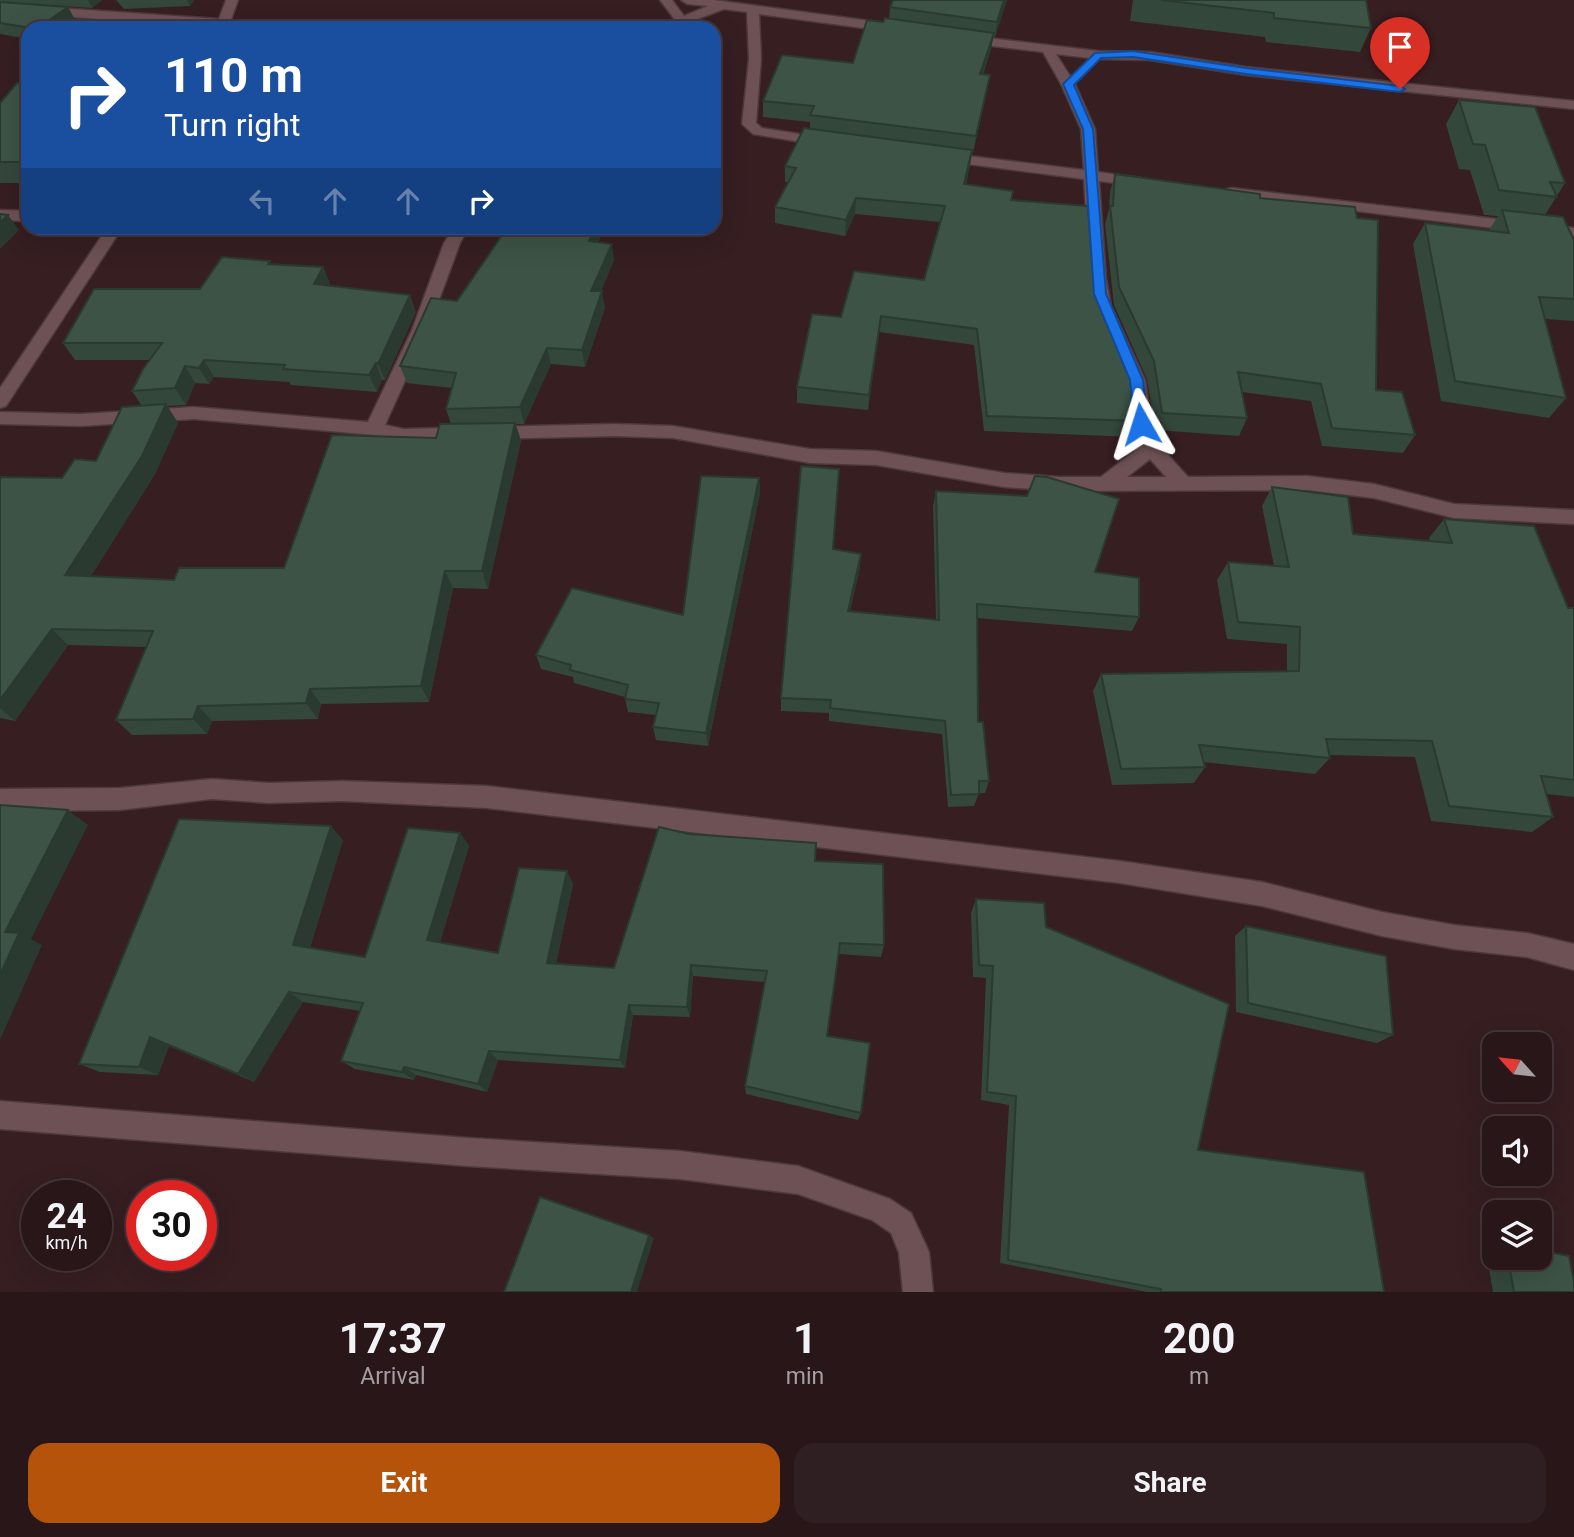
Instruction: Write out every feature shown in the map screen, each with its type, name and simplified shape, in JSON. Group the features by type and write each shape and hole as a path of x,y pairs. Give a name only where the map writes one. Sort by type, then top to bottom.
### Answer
{"street":[{"path":"224,21 232,0"},
{"path":"666,0 679,21"},
{"path":"687,0 903,29"},
{"path":"688,21 720,6"},
{"path":"0,8 170,21"},
{"path":"753,10 755,59 751,127 779,136 845,145"},
{"path":"947,36 1047,49 1083,70 1133,54 1246,71 1574,105"},
{"path":"1047,49 1083,70"},
{"path":"1083,70 1100,294 1136,380 1141,424 1151,448 1183,483"},
{"path":"928,155 1162,184"},
{"path":"1217,191 1574,233"},
{"path":"0,215 21,216"},
{"path":"0,402 109,235"},
{"path":"374,429 420,330 457,235"},
{"path":"0,418 80,420 194,413 417,435 615,430 673,432 810,456 876,458 1003,480 1106,483 1307,482 1374,491 1454,511 1574,517"},
{"path":"1106,483 1151,448"},
{"path":"0,800 120,799 212,789 269,793 343,791 487,797 1119,872 1262,894 1382,924 1454,937 1527,945 1574,957"},
{"path":"0,1115 468,1152 680,1165 798,1180 880,1209 901,1223 914,1252 918,1292"}],"building":[{"path":"893,0 1004,0 997,22 890,7"},
{"path":"1161,0 1366,0 1371,28 1274,18 1274,13"},
{"path":"0,2 68,7 48,21 21,21 21,26 0,23"},
{"path":"885,18 994,33 980,74 990,75 976,136 810,115 814,106 763,101 782,55 853,63 867,20 883,22"},
{"path":"17,83 21,83 21,162 0,162 0,103"},
{"path":"1459,100 1535,107 1565,183 1550,182 1557,197 1499,190 1485,145 1473,144"},
{"path":"804,128 972,150 964,184 1013,191 1011,200 1088,206 1097,290 1130,365 1140,421 987,416 977,329 881,316 869,395 797,387 812,314 841,317 854,271 924,280 945,206 856,198 846,220 775,207 796,168 785,166"},
{"path":"1115,174 1260,194 1260,198 1355,207 1357,218 1378,220 1376,390 1402,392 1415,435 1332,428 1321,384 1238,372 1247,418 1162,413 1154,361 1119,287 1110,206 1113,206"},
{"path":"1502,210 1563,217 1574,240 1574,299 1539,297 1566,398 1455,381 1425,223 1509,233"},
{"path":"0,214 8,215 0,223"},
{"path":"502,235 592,235 589,241 612,244 591,291 602,291 582,350 547,348 520,407 446,409 456,373 400,366 431,298 457,301"},
{"path":"222,257 270,261 268,264 323,267 314,284 410,295 378,364 376,363 369,375 283,369 285,365 204,360 199,368 185,366 175,388 132,391 143,369 162,343 63,343 94,289 200,289"},
{"path":"166,404 142,456 65,575 174,580 179,568 284,568 332,435 436,438 440,424 515,423 482,571 445,571 421,686 310,689 306,703 198,706 193,719 116,720 153,631 52,629 0,700 0,477 62,478 75,459 96,461 122,407"},
{"path":"801,466 839,469 833,549 861,554 848,611 939,620 936,491 1027,496 1035,476 1047,477 1119,499 1095,572 1139,578 1139,617 977,604 978,722 983,722 989,781 979,781 979,794 951,795 945,721 830,708 831,700 781,698"},
{"path":"701,476 759,478 706,733 653,727 659,703 625,699 628,685 570,670 571,665 536,655 572,588 683,615"},
{"path":"1272,487 1348,497 1353,534 1452,543 1444,519 1534,526 1568,608 1574,608 1574,780 1541,776 1553,817 1449,806 1432,741 1326,739 1330,758 1199,745 1205,767 1121,769 1101,674 1299,671 1300,627 1238,622 1228,562 1289,567"},
{"path":"0,805 68,810 5,932 19,933 0,975"},
{"path":"179,819 331,826 293,945 365,957 408,828 460,833 427,940 498,953 519,868 567,871 547,963 614,968 659,827 689,834 816,843 815,861 883,864 884,945 840,943 827,1036 870,1043 861,1113 745,1086 767,971 691,965 687,1007 629,1005 620,1060 489,1051 478,1084 404,1067 402,1072 341,1061 363,1003 289,992 238,1074 150,1037 139,1067 79,1064"},
{"path":"976,899 1044,903 1046,927 1229,1004 1198,1150 1364,1172 1384,1292 1161,1292 1161,1289 1008,1260 1016,1096 987,1092 993,966 979,965"},
{"path":"1246,926 1386,956 1393,1035 1248,1003"},
{"path":"540,1197 649,1235 631,1292 504,1292"},
{"path":"1552,1252 1569,1256 1574,1292 1514,1292 1510,1270 1552,1270"}],"route":[{"path":"1141,424 1136,380 1100,294 1088,129 1068,84 1098,55 1133,54 1246,71 1400,89"}]}
